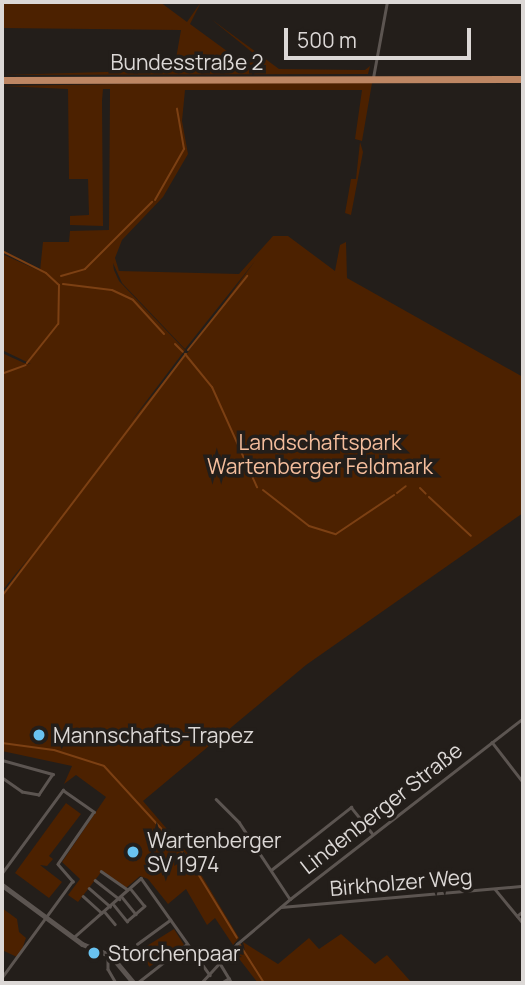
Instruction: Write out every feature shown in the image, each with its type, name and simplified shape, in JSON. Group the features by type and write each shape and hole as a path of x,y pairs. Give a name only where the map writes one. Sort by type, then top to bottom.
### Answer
{"main road":[{"name":"Bundesstraße 2","path":"2,80 523,79"},
{"path":"2,885 74,937 108,954 133,983"}],"street":[{"path":"373,79 387,2"},
{"name":"Lindenberger Straße","path":"201,983 237,943 289,900 523,718"},
{"path":"492,742 523,782"},
{"path":"2,760 52,774 39,795 22,792 2,778"},
{"path":"2,873 63,790 94,812 58,864 73,881 44,916 22,947 20,958 2,978"},
{"path":"216,799 271,870 291,908"},
{"path":"271,870 351,807 372,834"},
{"path":"89,888 112,905 127,921 145,906 129,889 101,871"},
{"path":"74,937 140,878 146,880 170,920 210,975"},
{"path":"95,880 120,897 136,914"},
{"name":"Birkholzer Weg","path":"281,907 523,886"},
{"path":"495,888 523,923"},
{"path":"83,896 115,924"},
{"path":"517,916 523,911"},
{"path":"137,944 170,920"},
{"path":"133,983 187,944"},
{"path":"108,954 109,972 116,983"},
{"path":"220,965 232,983"},
{"path":"221,983 229,978"}],"green space":[{"path":"2,2 160,2 187,22 201,2 190,24 246,65 253,53 211,19 279,69 365,70 370,66 368,74 2,75 174,70 181,30 2,28"},
{"name":"Landschaftspark Wartenberger Feldmark","path":"372,83 362,141 355,139 362,90 185,90 182,121 188,154 163,197 122,240 115,258 119,271 239,274 273,236 288,236 335,271 340,245 346,242 347,278 523,377 523,513 306,665 143,801 190,856 239,938 233,945 215,918 207,925 186,889 168,904 148,879 140,876 126,888 102,871 78,902 68,895 80,879 62,862 106,797 76,775 64,784 72,766 2,751 2,594 30,556 2,591 2,353 31,364 2,350 2,254 40,271 43,242 69,242 70,231 109,230 110,89 103,89 102,101 103,226 70,225 70,216 89,215 88,179 69,179 68,89 3,86","holes":["255,261 188,352 129,424 185,350 119,281 113,263 122,283 185,349"]},
{"path":"360,142 363,152 351,215 345,213 351,179 356,179"},
{"path":"66,803 81,814 49,856 53,859 47,866 40,865 62,882 49,898 15,873"},
{"path":"2,908 17,919 19,932 26,938 19,958 2,950"},
{"path":"174,929 184,945 149,967 139,951"},
{"path":"341,934 375,964 387,955 412,983 258,983 233,951 239,955 245,951 243,942 278,964 309,938 319,949"}],"waterway":[{"path":"155,200 184,149 177,109"},
{"path":"61,276 85,269 152,202"},
{"path":"2,251 46,273 59,285 58,324 27,363"},
{"path":"188,350 247,276"},
{"path":"63,284 112,290 133,300 164,334"},
{"path":"175,344 183,352"},
{"path":"185,354 212,387 257,487"},
{"path":"2,596 186,354"},
{"path":"4,373 26,365"},
{"path":"397,493 406,486"},
{"path":"420,488 426,494"},
{"path":"263,490 309,526 336,534 394,495"},
{"path":"429,497 471,536"},
{"path":"2,743 54,750 104,766 189,859 237,938"},
{"path":"240,945 264,983"}],"place":[{"name":"Mannschafts-Trapez","path":"39,735"},
{"name":"Wartenberger SV 1974","path":"133,852"},
{"name":"Storchenpaar","path":"94,953"}]}
